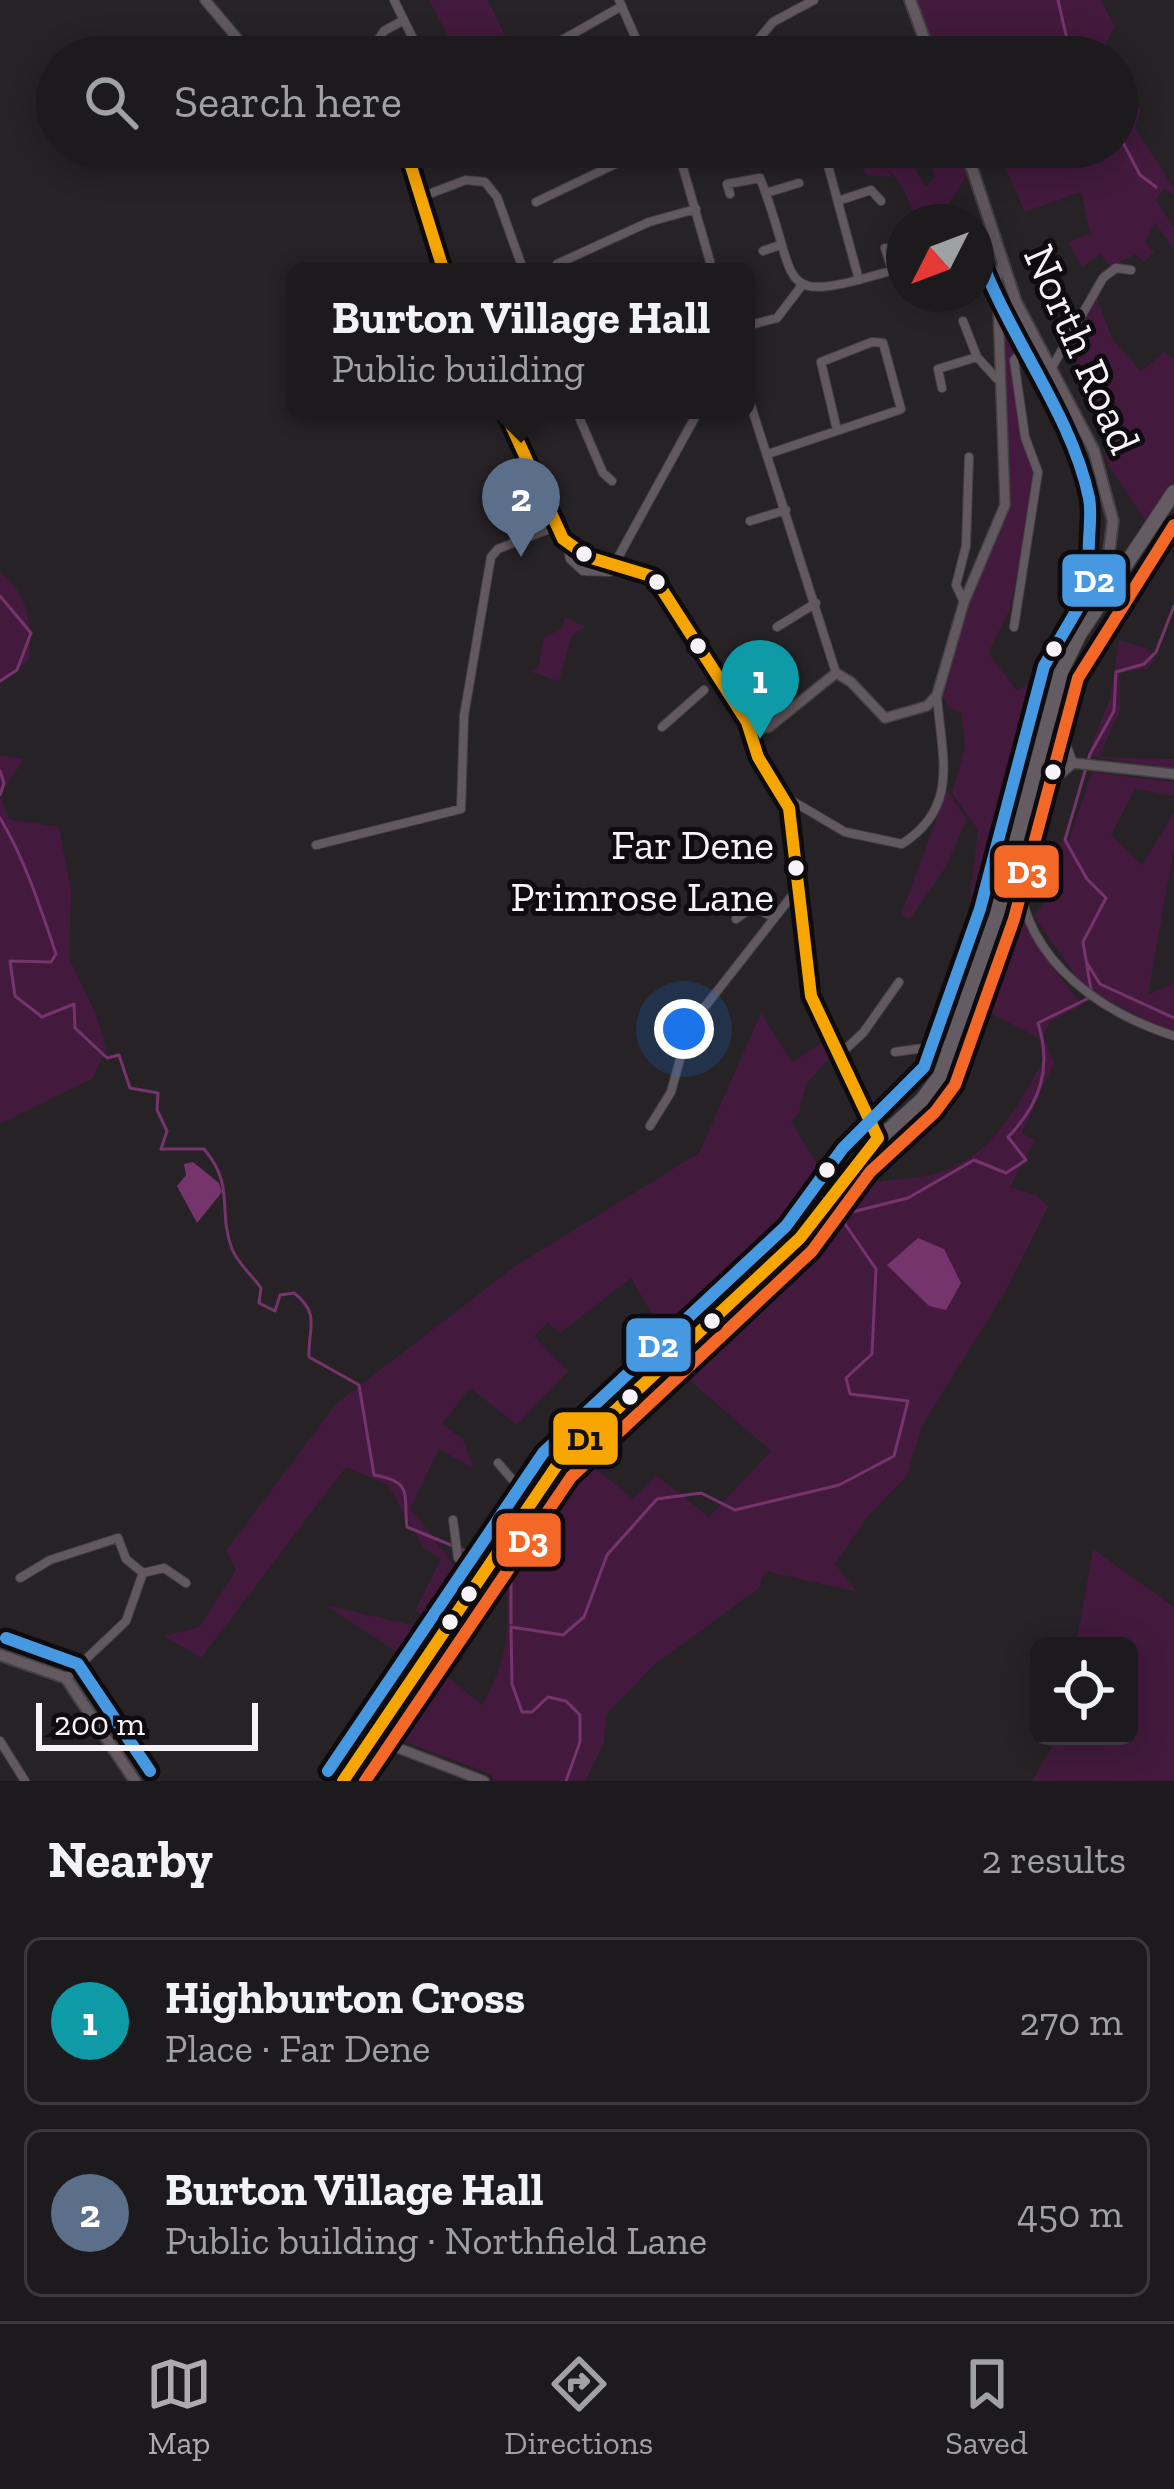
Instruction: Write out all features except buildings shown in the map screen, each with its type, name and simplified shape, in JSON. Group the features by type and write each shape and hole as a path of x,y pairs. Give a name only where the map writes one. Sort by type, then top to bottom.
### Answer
{"highway":[{"path":"343,1781 532,1501 589,1431 800,1238 878,1138 922,1100 953,1044 998,914 1059,676 1101,602 1174,493"},
{"path":"1101,602 1107,565"}],"main road":[{"path":"910,0 923,36"},
{"name":"North Road","path":"972,168 1002,266 1094,451 1113,521 1107,565"},
{"path":"1107,565 1116,579"},
{"path":"0,1656 66,1678 135,1781"}],"street":[{"path":"205,0 235,36"},
{"path":"390,1 412,36"},
{"path":"559,36 620,3 635,36"},
{"path":"761,36 772,22 817,3"},
{"path":"381,36 404,20"},
{"path":"412,168 441,263"},
{"path":"536,202 607,168"},
{"path":"683,168 711,263"},
{"path":"829,168 859,280"},
{"path":"730,194 727,184 755,176 766,194 789,271 803,284 826,290 886,272"},
{"path":"421,197 466,180 485,182 497,197 521,263"},
{"path":"766,194 799,183"},
{"path":"838,201 871,190 881,201"},
{"path":"557,263 650,222 696,209"},
{"path":"763,251 780,245"},
{"path":"784,796 844,832 902,844 926,829 944,798 937,695 964,602 1005,505 997,379 1002,266"},
{"path":"1051,369 1103,278 1116,268 1131,270"},
{"path":"755,324 777,318 803,284"},
{"path":"963,321 977,357 997,379"},
{"path":"768,454 899,410 903,403 883,343 826,357 818,369 837,430"},
{"path":"1014,627 1038,472 1018,403 1014,361 1026,349 1040,349"},
{"path":"942,388 938,369 977,357"},
{"path":"755,416 836,674 851,682 885,718 927,706 937,695"},
{"path":"509,419 554,527 567,543 614,565 640,569 660,583 710,685 749,730 758,757 784,796 808,985 878,1138"},
{"path":"580,419 604,476 612,481"},
{"path":"614,565 694,419"},
{"path":"964,602 956,585 966,546 969,458"},
{"path":"750,521 787,510"},
{"path":"316,845 461,809 464,716 491,557 498,549 554,527"},
{"path":"777,627 816,603"},
{"path":"749,730 769,727 836,674"},
{"path":"1059,676 1059,725 1076,763"},
{"path":"662,727 710,685"},
{"path":"1174,774 1076,763 1035,798 1022,836 1014,842 1019,848 1020,898 1060,968 1084,995 1174,1036"},
{"path":"650,1126 671,1092 689,1027 798,888"},
{"path":"736,919 750,904 774,918"},
{"path":"838,1056 862,1033 899,982"},
{"path":"895,1052 953,1044"},
{"path":"498,1463 532,1501"},
{"path":"453,1520 462,1564 481,1576"},
{"path":"20,1578 50,1560 118,1538 126,1558 143,1573"},
{"path":"143,1573 164,1568 186,1583"},
{"path":"66,1678 126,1622 143,1573"},
{"path":"372,1738 484,1781"},
{"path":"0,1742 25,1781"}],"shaded area":[{"path":"429,0 488,0 505,36 448,36"},
{"path":"915,0 1101,0 1115,27 1110,36 928,36"},
{"path":"1138,133 1174,188 1174,196 1165,188 1155,200 1174,227 1174,249 1155,223 1145,242 1154,252 1144,262 1136,254 1111,267 1100,254 1082,268 1068,242 1090,233 1081,192 1025,212 1006,168 1138,168"},
{"path":"862,168 886,168 892,177 867,175"},
{"path":"886,168 914,168 926,186 935,177 932,168 966,168 968,174 949,204 909,204"},
{"path":"1096,296 1112,338 1141,372 1164,352 1174,358 1174,482 1146,522 1106,461 1103,417 1069,351"},
{"path":"1001,314 1012,333 1017,418 1036,476 1010,609 988,653 1017,691 1036,680 1044,650 1052,649 1060,663 1033,753 1013,756 989,855 1006,855 991,904 970,897 978,830 952,793 965,747 961,712 948,707 942,696 971,594 1001,523"},
{"path":"0,572 23,601 30,659 0,683"},
{"path":"565,617 585,627 572,635 559,681 528,671 538,668 544,637 562,629"},
{"path":"1119,640 1147,648 1155,659 1147,668 1120,673 1120,711 1099,757 1174,759 1174,768 1099,758 1088,754 1110,698"},
{"path":"0,755 24,759 0,795"},
{"path":"1092,772 1174,782 1174,796 1135,789 1111,835 1142,865 1174,813 1174,848 1148,995 1174,983 1174,1034 1084,988 1034,916 1051,895 1045,863 1053,866 1062,840 1069,840"},
{"path":"947,790 967,820 945,868 910,919 901,915"},
{"path":"0,795 9,819 59,827 71,889 69,958 96,1014 106,1048 93,1078 0,1124"},
{"path":"1013,866 1028,923 1082,1005 1051,1021 1043,1034 1054,1063 1022,1133 1035,1140 1010,1187 1037,1195 1048,1207 1005,1292 922,1426 907,1476 868,1516 835,1564 857,1592 765,1571 759,1588 654,1665 606,1715 604,1743 585,1781 494,1781 491,1774 382,1733 430,1662 482,1705 504,1648 503,1554 578,1454 633,1499 656,1475 709,1517 771,1451 680,1372 679,1357 804,1242 848,1176 882,1181 953,1167 989,1142 1017,1106 1043,1061 1039,1038 974,1005 989,974"},
{"path":"761,1013 792,1062 821,1043 830,1058 806,1084 799,1113 791,1122 825,1176 838,1176 795,1231 671,1347 631,1278 560,1333 548,1323 534,1336 568,1371 517,1425 470,1388 442,1424 463,1439 474,1469 439,1449 410,1509 466,1577 433,1618 415,1611 441,1559 423,1547 388,1485 346,1467 201,1658 164,1636 199,1627 236,1570 226,1551 337,1403 517,1265 699,1153"},
{"path":"193,1162 219,1183 222,1192 197,1223 177,1186 186,1175 184,1164"},
{"path":"918,1238 944,1249 961,1283 946,1310 929,1306 887,1265"},
{"path":"1093,1549 1174,1607 1174,1781 1032,1781 1053,1745 1138,1745 1138,1637 1078,1637"},
{"path":"325,1605 425,1628 428,1637 411,1661"}],"waterway":[{"path":"1058,0 1066,36"},
{"path":"1136,168 1156,187"},
{"path":"0,596 31,633 17,670 0,681"},
{"path":"1091,990 1083,942 1106,898 1087,879 1065,840 1090,754 1114,711 1116,672 1144,664 1156,652 1174,606"},
{"path":"0,771 4,783 0,795"},
{"path":"0,818 24,866 56,954 51,962 10,961 15,996 42,1017 74,1004 75,1028 107,1058 119,1055 130,1088 158,1093 157,1110 167,1131 161,1149 204,1149 214,1163 223,1187 232,1249 261,1288 259,1303 275,1311 280,1295 294,1293 310,1315 309,1357 359,1385 374,1475 401,1486 407,1527 480,1557"},
{"path":"1087,963 1100,984 1174,1018"},
{"path":"566,1781 580,1742 580,1715 566,1701 548,1697 532,1712 522,1712 512,1684 511,1627 563,1635 584,1617 607,1555 657,1499 701,1493 735,1510 839,1485 894,1456 908,1401 850,1394 846,1378 872,1354 876,1269 843,1221 852,1212 908,1198 974,1160 1006,1173 1026,1160 1008,1137 1029,1111 1041,1084 1044,1055 1038,1023 1089,998"},
{"path":"495,1568 511,1581 511,1623"}],"transit line":[{"name":"D1","path":"412,168 441,263"},
{"name":"D2","path":"328,1771 543,1453 786,1226 843,1148 924,1067 980,909 1044,666 1095,579 1089,561 1089,498 1080,466 994,290"},
{"name":"D1","path":"508,419 563,539 588,557 654,577 747,722 758,757 789,808 811,996 878,1138"},
{"name":"D3","path":"365,1781 571,1477 812,1251 870,1172 935,1112 955,1085 1014,919 1078,678 1174,525"},
{"name":"D1","path":"343,1781 557,1465 800,1238 878,1138"},
{"name":"D2","path":"6,1638 78,1664 150,1771"}],"place":[{"name":"Burton Village Hall","path":"521,557"},
{"name":"Highburton Cross","path":"760,739"},
{"name":"Far Dene Primrose Lane","path":"796,868"}]}
